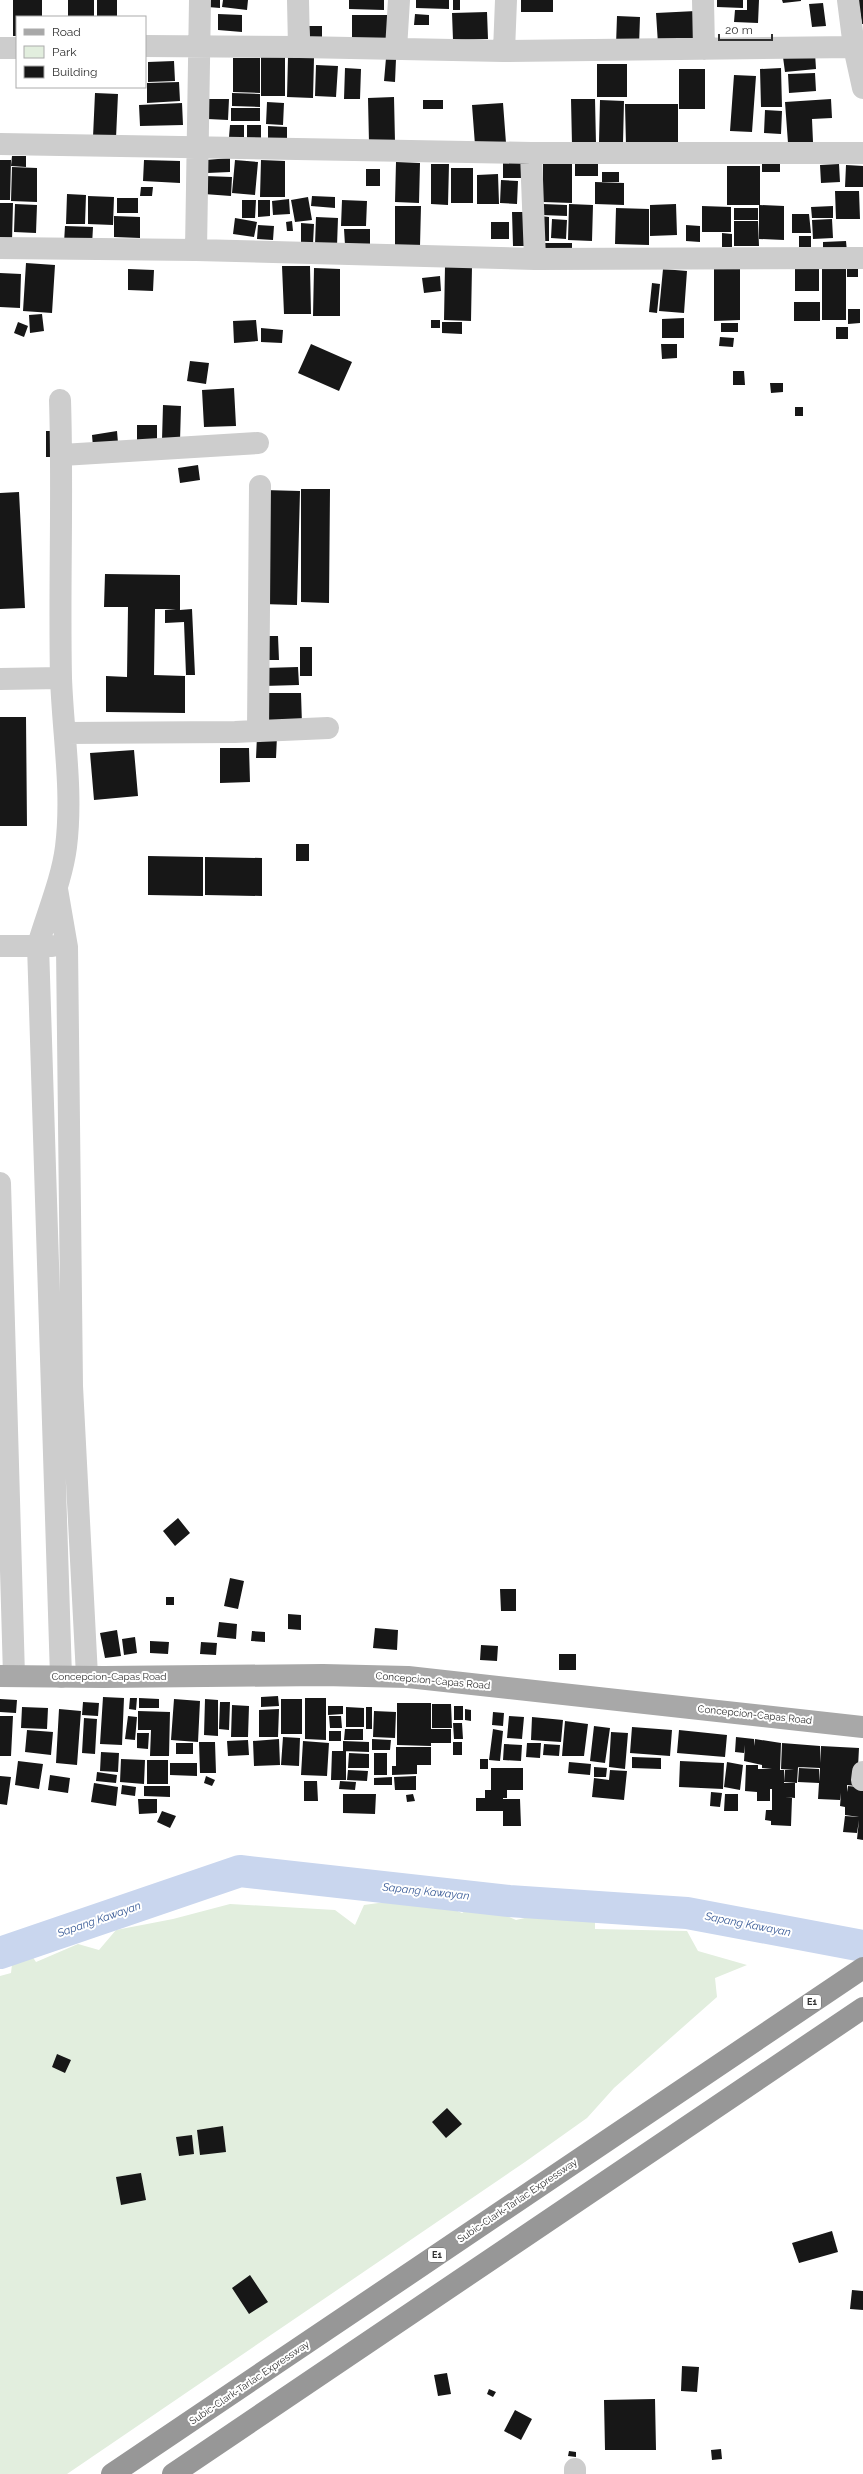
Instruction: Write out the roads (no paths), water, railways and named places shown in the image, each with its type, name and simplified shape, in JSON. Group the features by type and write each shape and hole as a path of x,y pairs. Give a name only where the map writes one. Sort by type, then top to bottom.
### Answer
{"highway":[{"name":"Subic-Clark-Tarlac Expressway","path":"112,2474 761,2035 863,1968"},
{"path":"173,2474 863,2008"}],"main road":[{"name":"Concepcion-Capas Road","path":"7,1676 355,1675 408,1677 863,1727"}],"street":[{"path":"196,250 200,0"},
{"path":"298,0 299,47"},
{"path":"396,49 399,0"},
{"path":"504,52 506,0"},
{"path":"703,0 704,48"},
{"path":"848,0 854,47 863,88"},
{"path":"146,46 199,45 504,52 854,47"},
{"path":"0,48 16,48"},
{"path":"0,144 197,146 531,153 863,153"},
{"path":"531,153 535,259"},
{"path":"0,248 196,250 535,259 863,258"},
{"path":"60,400 62,455 62,678 68,789 66,846 62,870 56,884 38,945 62,1677"},
{"path":"62,455 258,443"},
{"path":"258,731 260,486"},
{"path":"0,679 62,678"},
{"path":"65,733 258,731 328,728"},
{"path":"56,884 67,947 72,1386 87,1676"},
{"path":"0,946 38,945 67,947"},
{"path":"0,1183 7,1676"},
{"path":"863,1727 863,1740"}],"waterway":[{"name":"Sapang Kawayan","path":"0,1953 240,1871 509,1901 687,1913 863,1946"}]}
